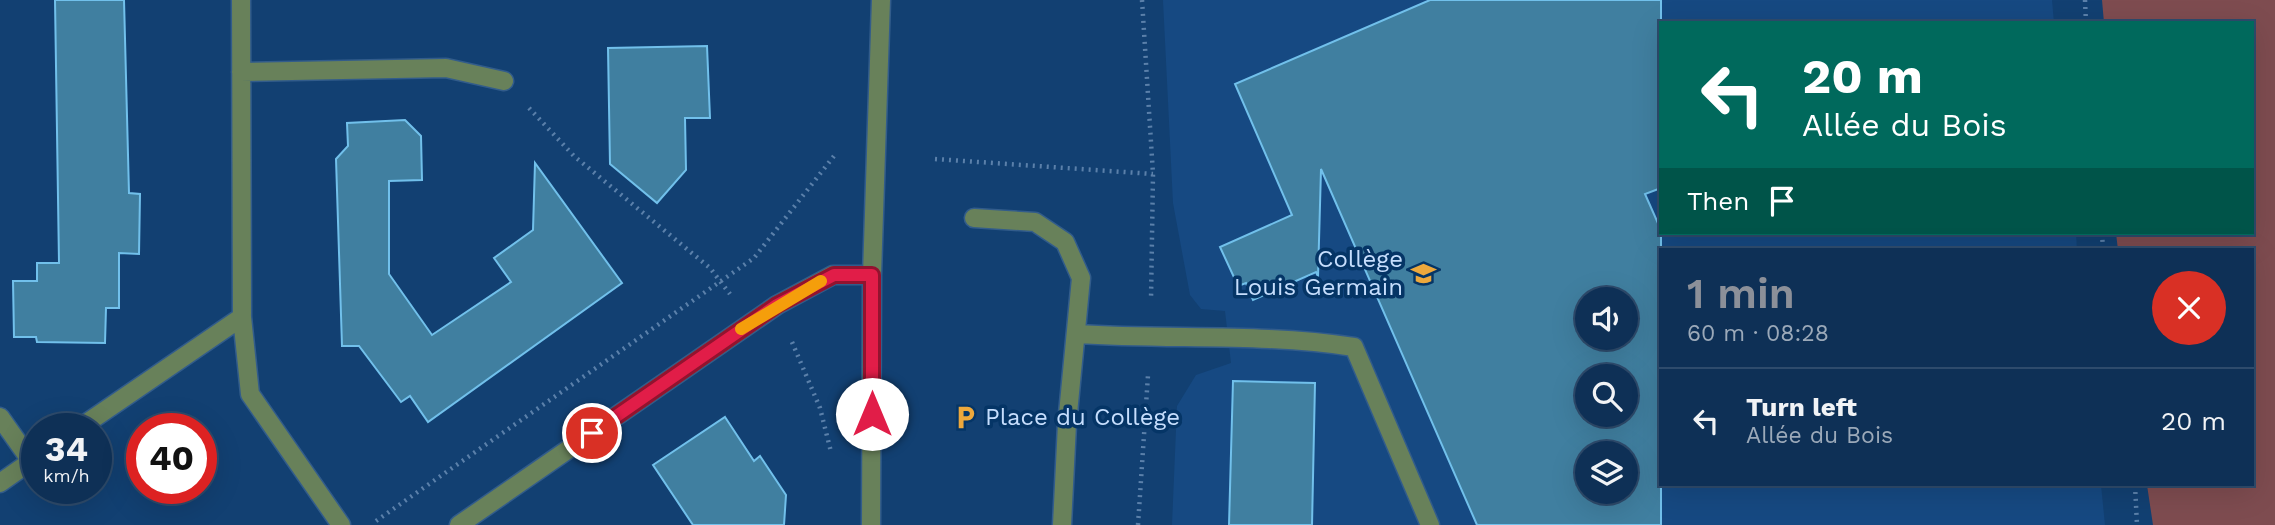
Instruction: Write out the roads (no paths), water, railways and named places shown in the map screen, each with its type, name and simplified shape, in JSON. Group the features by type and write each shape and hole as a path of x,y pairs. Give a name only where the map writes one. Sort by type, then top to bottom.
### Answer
{"street":[{"path":"241,0 242,317 250,394 341,525"},
{"path":"872,525 872,275 881,0"},
{"path":"241,72 446,68 504,81"},
{"path":"974,218 1035,222 1065,242 1081,278 1078,334 1067,424 1062,525"},
{"path":"459,525 777,305 834,275 872,275"},
{"path":"101,413 242,317"},
{"path":"1078,334 1150,339 1320,342 1354,347 1430,525"},
{"path":"0,417 21,443"},
{"path":"0,483 21,468"}],"place":[{"name":"Collège Louis Germain","path":"1423,273"},
{"name":"Place du Collège","path":"965,417"}]}
